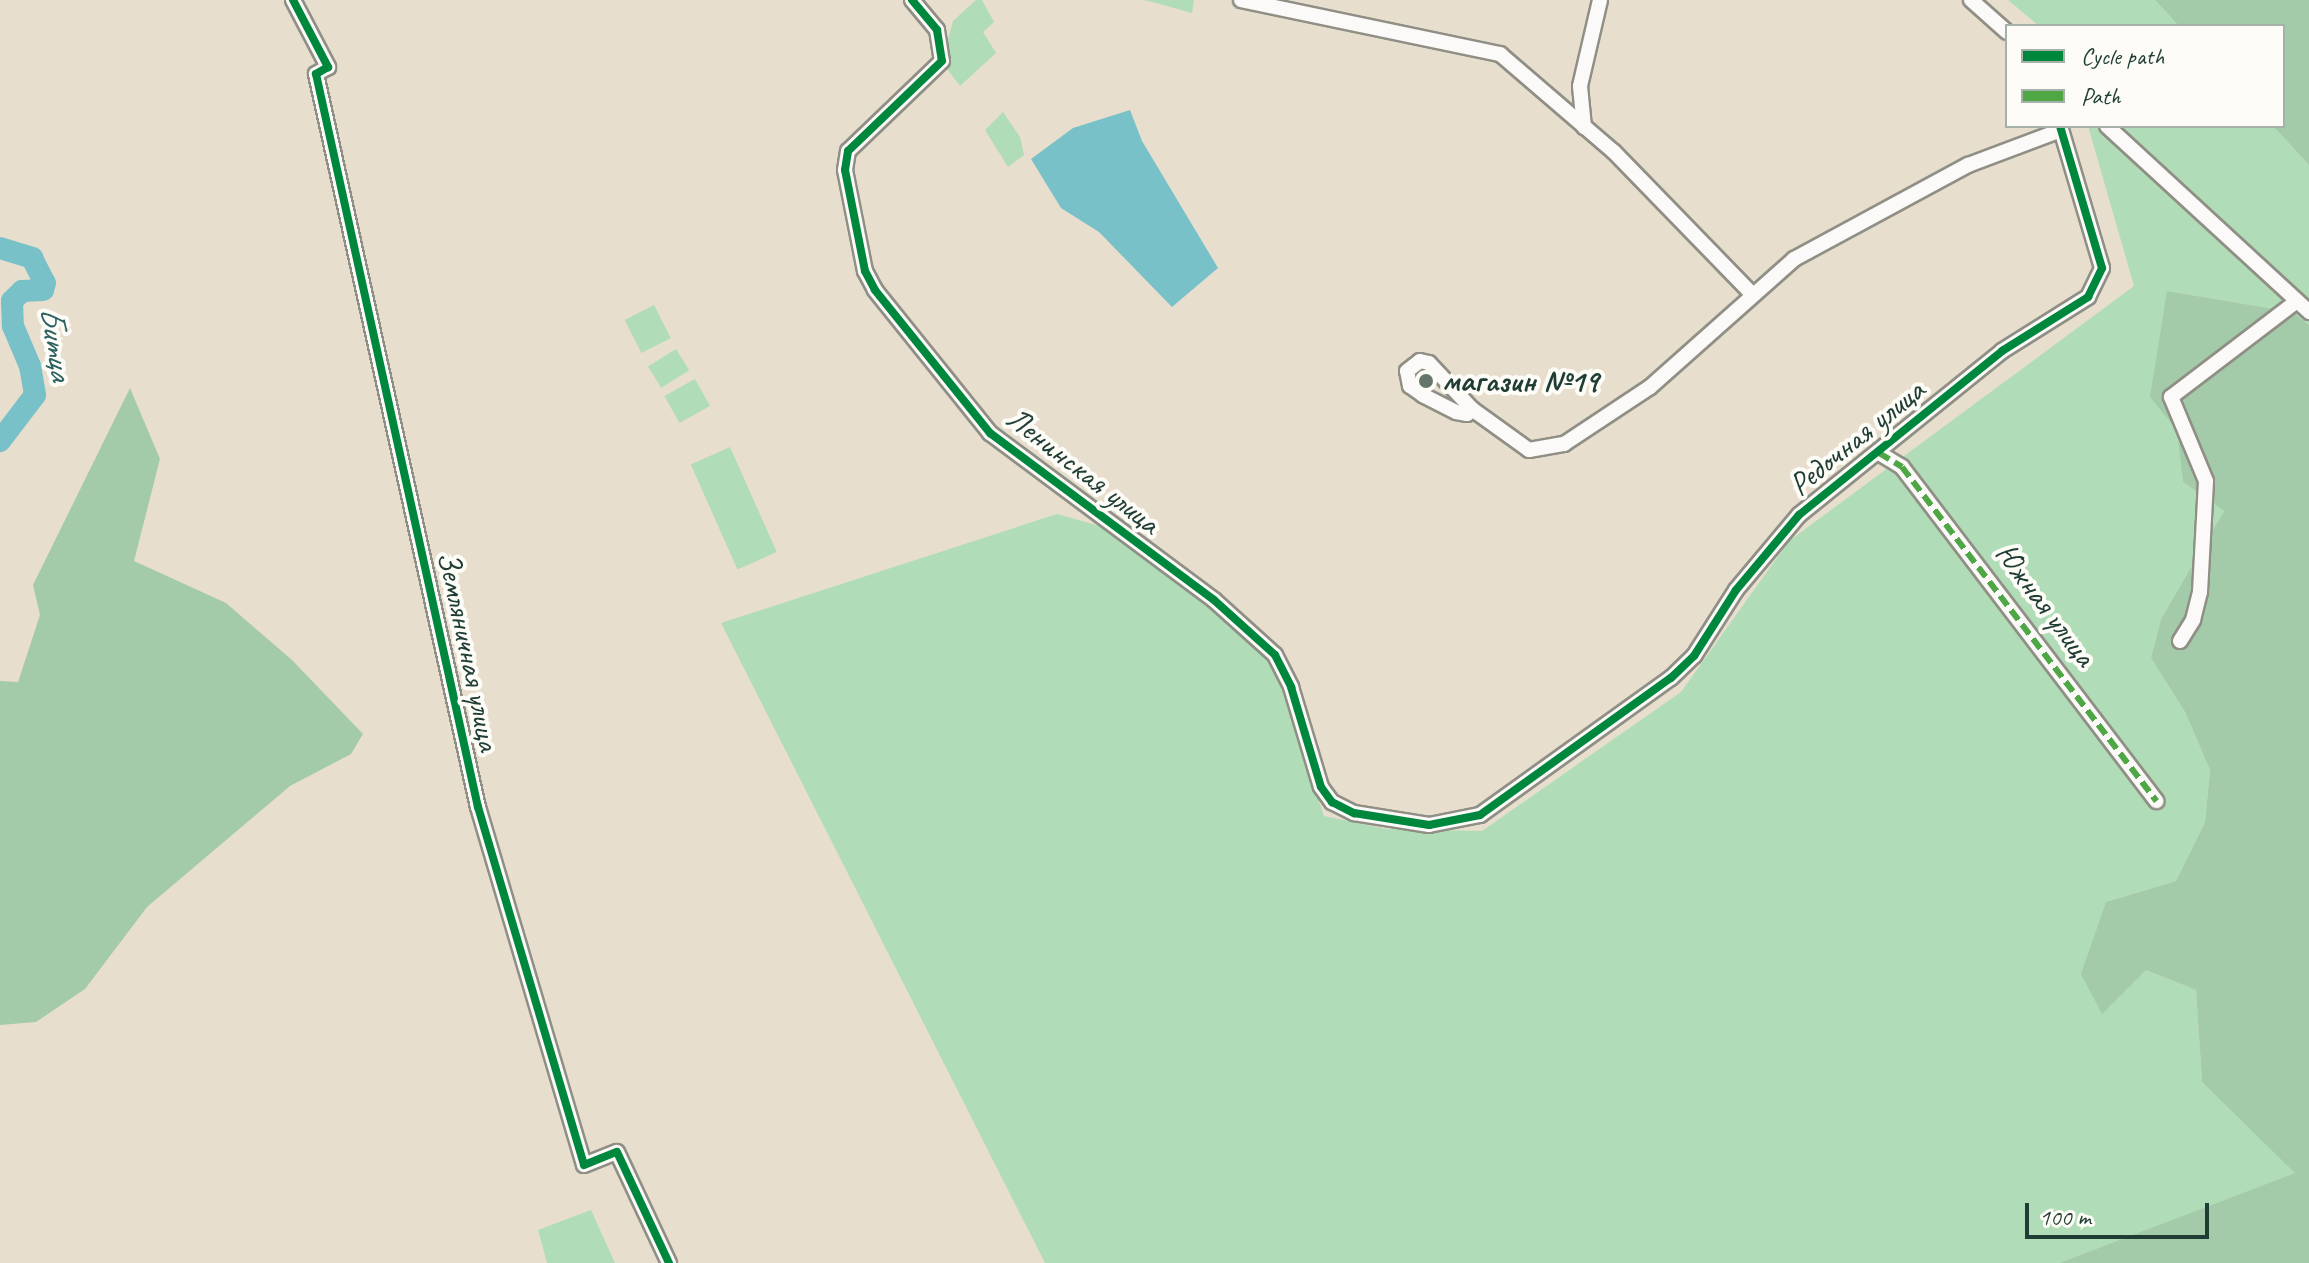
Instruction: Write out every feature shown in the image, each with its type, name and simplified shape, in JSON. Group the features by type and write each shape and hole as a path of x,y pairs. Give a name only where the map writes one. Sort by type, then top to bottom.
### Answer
{"street":[{"name":"Земляничная улица","path":"293,0 328,67 316,74 478,807 584,1165 617,1152 669,1263"},
{"name":"Ленинская улица","path":"912,0 937,30 942,61 848,151 845,170 865,271 917,346 1011,452 1252,630 1275,655 1291,687 1312,760"},
{"path":"1241,0 1500,54 1584,127 1750,292"},
{"path":"1584,127 1580,92 1600,0"},
{"path":"1971,0 2005,30"},
{"path":"1560,106 1580,92"},
{"path":"1472,409 1467,414 1456,412 1423,395 1410,386 1407,371 1420,361 1429,363 1472,409 1529,450 1564,444 1650,387 1750,292 1794,259 1968,165 2060,128"},
{"name":"Редочная улица","path":"1312,760 1332,802 1354,813 1429,825 1480,815 1671,678 1694,656 1736,590 1777,538 2002,351 2088,297 2098,285 2102,268 2060,128"},
{"path":"2109,128 2309,312"},
{"path":"2180,641 2193,620 2200,592 2206,481 2171,397 2297,301"},
{"name":"Южная улица","path":"1879,453 1902,467 2156,801"}],"green space":[{"path":"976,0 982,0 994,22 983,32 996,53 960,86 942,62 953,21"},
{"path":"1143,0 1194,0 1192,13"},
{"path":"2008,0 2155,0 2177,24 2037,24"},
{"path":"2155,0 2309,0 2309,165 2275,128 2285,128 2285,24 2177,24"},
{"path":"1003,112 1020,137 1024,155 1008,167 985,130"},
{"path":"2089,128 2275,128 2309,165 2309,325 2293,312 2167,291 2183,482 2224,511 2161,619 2151,658 2185,712 2210,770 2205,822 2176,881 2106,902 2146,970 2196,990 2202,1082 2296,1173 2059,1263 1045,1263 721,623 1057,514 1121,532 1269,652 1324,816 1387,829 1482,831 1681,692 1789,541 2134,286"},
{"path":"2167,291 2293,312 2309,325 2309,1263 2059,1263 2295,1173 2202,1082 2196,990 2146,970 2102,1014 2081,974 2106,902 2176,881 2205,822 2210,770 2185,712 2151,658 2161,619 2224,511 2183,482 2177,430 2150,397"},
{"path":"654,305 671,338 641,353 625,320"},
{"path":"676,349 689,370 661,388 648,366"},
{"path":"695,379 710,406 679,423 664,396"},
{"path":"130,388 160,459 134,561 226,603 292,660 363,734 351,754 290,786 147,907 85,989 36,1022 0,1025 0,681 18,682 40,615 33,585"},
{"path":"730,447 777,552 737,570 691,464"},
{"path":"591,1210 615,1263 547,1263 538,1230"}],"water":[{"path":"1130,110 1142,141 1218,268 1172,307 1099,232 1061,208 1031,159 1073,128"}],"waterway":[{"name":"Битца","path":"0,248 32,258 45,283 43,290 22,291 12,301 13,326 30,366 35,395 0,441"}],"marked path":[{"path":"1879,453 1902,467 2156,801"}],"cycle path":[{"path":"293,0 328,67 316,74 478,807 584,1165 617,1152 669,1263"},
{"path":"912,0 937,30 942,61 848,151 845,170 865,271 875,290 990,433 1214,600 1275,655 1291,687 1321,787 1332,802 1354,813 1429,825 1480,815 1671,678 1694,656 1736,590 1799,515 2002,351 2088,297 2102,268 2061,128"}],"place":[{"name":"магазин №19","path":"1426,381"}]}
